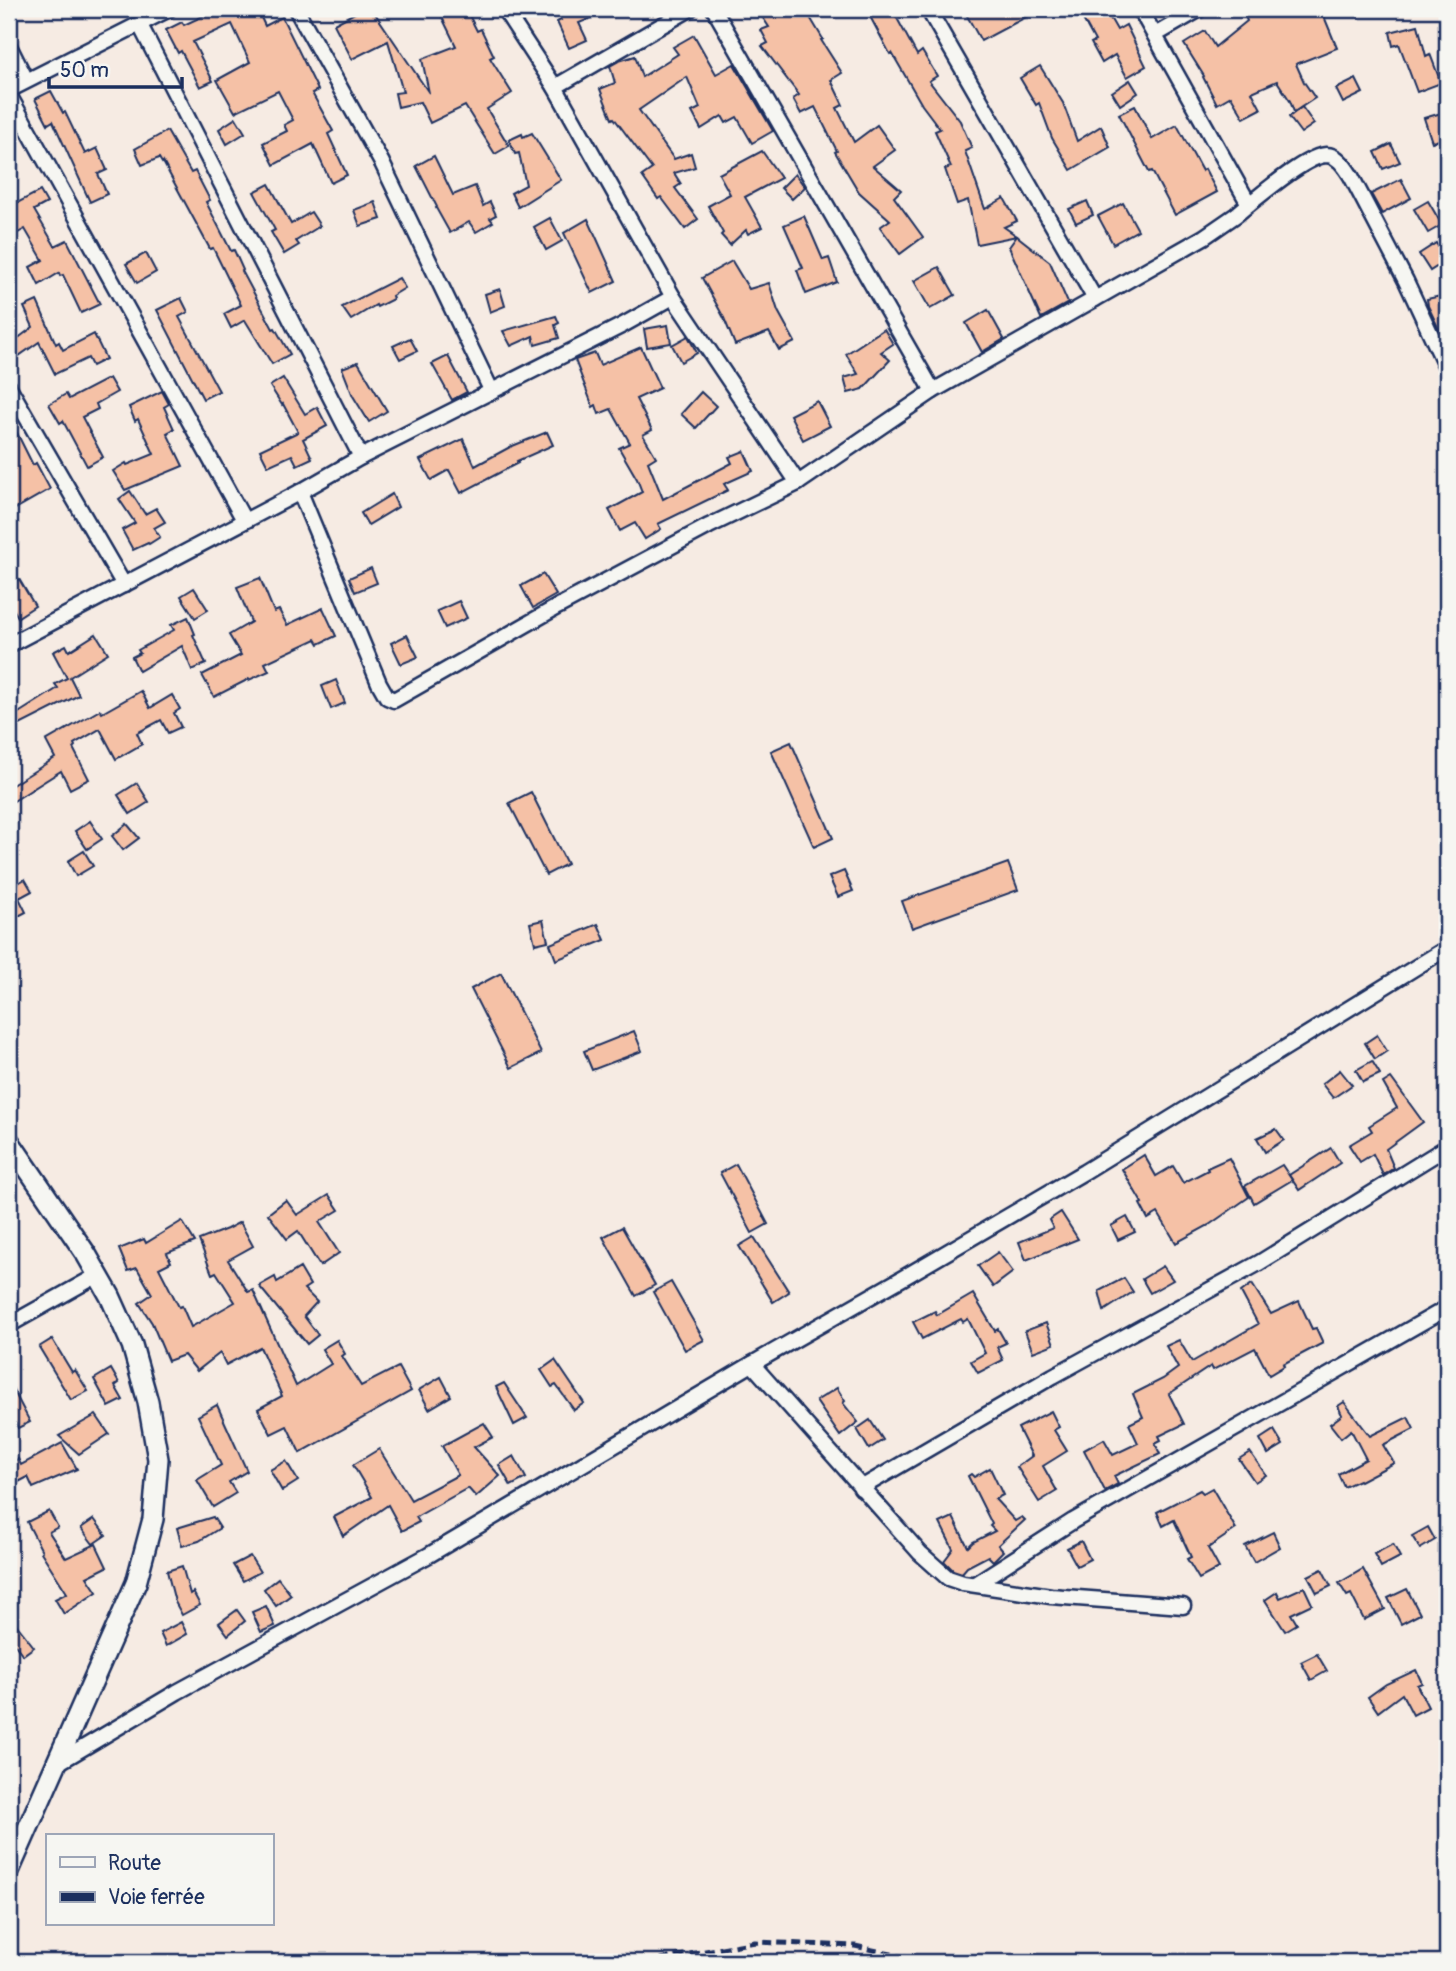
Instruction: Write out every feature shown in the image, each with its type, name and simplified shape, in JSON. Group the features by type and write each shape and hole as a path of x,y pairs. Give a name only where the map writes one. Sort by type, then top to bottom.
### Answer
{"street":[{"path":"169,9 26,80 9,93 244,520"},
{"path":"296,9 382,163 492,392"},
{"path":"504,9 555,88 673,296 798,483"},
{"path":"555,88 690,9"},
{"path":"715,9 933,391"},
{"path":"928,9 1095,299"},
{"path":"1140,9 1249,204"},
{"path":"1155,35 1200,9"},
{"path":"140,25 361,457"},
{"path":"9,46 26,80"},
{"path":"300,492 379,683 387,698 394,700 557,607 798,483 933,391 1204,237 1291,172 1312,159 1326,155 1342,163 1351,176 1406,281 1447,369"},
{"path":"10,643 300,492 361,457 623,325 673,296"},
{"path":"9,387 124,584"},
{"path":"56,1764 177,1692 429,1555 751,1364 1084,1172 1447,948"},
{"path":"9,1141 86,1254 132,1345 148,1402 158,1459 153,1519 136,1583 9,1871"},
{"path":"860,1488 1053,1376 1259,1263 1447,1147"},
{"path":"9,1325 98,1275"},
{"path":"975,1584 1073,1521 1447,1308"},
{"path":"751,1364 920,1553 955,1581 1104,1602 1182,1606"}],"building":[{"path":"218,9 264,9 258,11 265,26 282,17 318,90 312,93 333,131 328,134 347,175 331,183 313,144 274,165 263,143 287,131 284,125 293,120 278,91 235,112 217,80 250,62 232,24 193,42 213,81 200,87 181,51 178,53 166,30 182,22 184,25"},
{"path":"362,9 372,9 429,93 422,59 456,46 438,9 466,9 477,31 481,29 494,56 490,58 512,93 487,109 509,146 495,154 465,106 430,123 420,102 398,107 395,93 403,92 388,41 352,59 334,24"},
{"path":"554,9 614,9 579,23 587,40 569,48 557,22 561,20"},
{"path":"757,9 805,9 842,73 831,80 843,105 837,108 854,142 877,125 895,150 873,166 901,190 894,197 923,237 900,254 880,227 890,220 859,192 835,152 837,151 815,107 801,114 793,99 799,95 762,46 768,43 761,30 769,27"},
{"path":"866,9 892,9 917,55 922,51 937,76 929,81 960,121 972,148 965,151 985,209 1004,198 1017,221 1004,227 1017,236 977,244 968,200 957,204 945,169 951,167 935,131 940,129 922,105 892,53 890,54"},
{"path":"975,9 1041,9 981,41 966,14"},
{"path":"1089,9 1105,9 1117,30 1126,25 1146,66 1127,77 1115,55 1102,63 1091,43 1095,41 1080,14"},
{"path":"1242,9 1321,9 1337,48 1296,64 1315,98 1294,112 1277,81 1252,92 1261,109 1244,118 1231,96 1217,104 1204,76 1184,44 1205,31 1215,47 1247,21"},
{"path":"1418,25 1426,56 1430,54 1441,83 1417,92 1399,44 1393,46 1390,32"},
{"path":"694,35 716,74 734,64 773,131 752,143 737,117 726,123 722,116 701,129 692,112 700,108 687,77 639,110 674,159 691,153 695,167 674,173 681,184 675,188 698,219 685,229 642,176 652,169 614,118 612,119 600,89 615,83 610,66 635,56 642,77 678,54 673,47"},
{"path":"1040,66 1063,103 1077,141 1101,126 1110,147 1071,170 1052,138 1039,103 1036,105 1020,78"},
{"path":"1356,79 1363,93 1343,103 1336,89"},
{"path":"1130,80 1138,93 1120,105 1112,92"},
{"path":"51,91 63,113 65,112 85,154 97,148 107,170 98,174 107,194 90,202 53,121 48,124 35,99"},
{"path":"1135,106 1152,139 1177,125 1202,171 1205,169 1217,192 1175,215 1119,114"},
{"path":"1302,107 1314,124 1301,133 1289,117"},
{"path":"1445,112 1447,138 1432,142 1424,118"},
{"path":"236,118 245,133 227,144 219,129"},
{"path":"167,131 191,173 195,171 210,200 206,202 231,251 234,250 242,271 273,329 275,328 290,354 272,364 245,320 231,328 224,314 241,305 213,248 210,249 163,162 159,158 142,165 135,149"},
{"path":"532,133 561,180 518,207 511,193 526,185 519,153 515,154 509,140"},
{"path":"1391,144 1400,162 1383,169 1375,152"},
{"path":"762,151 781,178 745,197 762,227 748,234 746,230 730,245 721,235 723,233 708,206 730,194 719,174"},
{"path":"434,156 453,195 475,186 483,206 490,202 496,215 490,218 493,222 476,232 469,222 450,233 416,166"},
{"path":"795,174 805,187 792,199 781,188"},
{"path":"1401,179 1411,198 1382,214 1371,194"},
{"path":"269,184 291,224 311,212 320,226 296,241 299,245 284,254 271,232 275,230 254,192"},
{"path":"40,191 47,203 34,210 55,246 67,240 100,304 81,313 63,275 60,276 59,273 39,285 30,267 43,260 25,229 9,238 9,207"},
{"path":"1087,201 1093,215 1076,223 1069,209"},
{"path":"1428,201 1442,225 1428,233 1414,209"},
{"path":"375,202 381,219 360,226 354,210"},
{"path":"1123,203 1138,230 1113,244 1098,216"},
{"path":"804,216 823,260 829,258 837,282 806,294 797,270 803,268 784,225"},
{"path":"550,218 562,241 546,250 534,227"},
{"path":"588,219 616,281 592,293 564,233"},
{"path":"1017,236 1050,262 1068,303 1041,318 1009,247"},
{"path":"1436,243 1447,260 1430,271 1419,254"},
{"path":"146,253 156,272 137,283 126,264"},
{"path":"732,261 749,289 769,283 778,311 795,342 779,350 769,332 735,345 702,278"},
{"path":"939,267 955,295 930,309 914,281"},
{"path":"399,278 405,288 392,296 393,299 377,307 376,305 351,320 342,307"},
{"path":"500,289 505,306 490,312 485,294"},
{"path":"1441,296 1447,336 1447,346 1427,299"},
{"path":"181,298 188,312 179,317 219,391 203,399 157,310"},
{"path":"37,301 56,344 59,342 63,350 94,334 106,359 92,366 88,358 55,374 39,342 16,358 9,345 33,327 24,307"},
{"path":"988,310 1004,339 982,352 966,323"},
{"path":"556,316 559,323 555,325 559,338 535,345 533,336 511,346 503,331"},
{"path":"668,325 671,343 647,347 644,329"},
{"path":"884,329 893,344 881,352 890,360 863,389 848,393 844,378 858,374 846,354"},
{"path":"688,336 697,353 681,362 672,345"},
{"path":"410,338 417,351 400,359 393,346"},
{"path":"641,347 660,388 636,399 652,430 643,435 656,457 648,462 663,499 732,463 729,457 744,451 753,471 724,484 728,490 658,524 661,529 645,539 635,523 620,531 609,510 642,492 619,448 630,443 611,409 599,414 596,405 593,407 575,360 595,353 600,365"},
{"path":"448,356 467,392 452,400 432,364"},
{"path":"358,362 387,411 369,422 353,396 342,368"},
{"path":"109,378 117,392 96,404 98,409 82,417 103,457 87,466 63,421 60,423 49,404 66,394 69,399"},
{"path":"283,378 305,414 317,407 327,426 303,439 312,458 297,465 292,455 268,466 260,450 298,432 270,386"},
{"path":"162,391 169,404 164,407 174,429 167,433 183,466 125,490 113,471 126,463 127,465 154,454 138,419 135,421 129,407"},
{"path":"701,392 716,406 696,428 681,414"},
{"path":"817,401 830,426 803,440 790,415"},
{"path":"9,417 33,465 36,463 50,489 15,509 9,496"},
{"path":"547,432 553,445 517,461 518,463 461,493 449,470 431,480 420,460 463,439 475,466 510,447"},
{"path":"130,491 145,514 156,508 165,522 154,528 160,537 133,550 122,530 135,523 119,499"},
{"path":"392,494 398,507 368,525 361,513"},
{"path":"371,568 377,583 355,592 349,578"},
{"path":"543,574 556,595 533,608 521,586"},
{"path":"260,578 274,612 279,610 287,625 323,608 336,636 319,644 316,639 265,663 269,671 214,697 202,675 241,655 229,635 251,622 237,587"},
{"path":"19,579 35,606 18,617 9,602 9,586"},
{"path":"194,588 208,610 195,618 181,596"},
{"path":"459,601 467,618 445,628 437,611"},
{"path":"188,617 206,664 192,670 182,646 139,671 132,657 140,653 138,650 174,630 171,625"},
{"path":"96,634 108,653 70,677 79,695 12,729 9,719 58,688 55,684 67,678 53,652 66,645 69,651"},
{"path":"407,635 418,657 401,664 391,643"},
{"path":"336,680 345,703 331,709 322,686"},
{"path":"141,691 150,708 172,695 180,709 174,713 181,727 168,733 161,720 137,733 142,744 116,759 100,729 74,744 73,748 89,779 70,789 61,771 9,804 9,787 55,758 46,741 100,710 102,713"},
{"path":"791,742 833,838 814,847 771,751"},
{"path":"137,783 149,802 130,814 118,795"},
{"path":"531,792 567,864 546,875 509,803"},
{"path":"90,821 102,839 87,849 75,831"},
{"path":"127,824 139,838 123,850 112,836"},
{"path":"84,851 93,866 76,876 68,861"},
{"path":"1008,863 1018,890 912,928 902,901"},
{"path":"844,871 853,891 838,897 829,877"},
{"path":"9,879 13,886 25,879 32,891 19,898 26,912 9,921"},
{"path":"543,920 548,941 535,944 530,923"},
{"path":"598,924 605,940 556,960 550,944"},
{"path":"501,973 541,1053 511,1068 471,989"},
{"path":"634,1031 642,1051 592,1070 584,1051"},
{"path":"1377,1035 1387,1051 1375,1059 1365,1043"},
{"path":"1372,1061 1380,1074 1363,1082 1356,1070"},
{"path":"1340,1070 1352,1085 1333,1098 1322,1084"},
{"path":"1391,1078 1423,1122 1386,1149 1394,1168 1383,1175 1373,1154 1360,1162 1349,1145 1372,1131 1369,1126 1397,1108 1383,1083"},
{"path":"1276,1129 1284,1140 1265,1152 1257,1138"},
{"path":"1331,1148 1340,1163 1299,1190 1289,1175"},
{"path":"1144,1155 1156,1176 1173,1166 1183,1183 1229,1158 1249,1197 1209,1225 1176,1243 1158,1213 1148,1219 1122,1169"},
{"path":"736,1164 768,1224 752,1233 720,1173"},
{"path":"1282,1165 1292,1180 1254,1203 1245,1186"},
{"path":"329,1195 339,1210 319,1222 339,1253 320,1266 298,1231 287,1239 268,1214 286,1200 297,1215"},
{"path":"1061,1212 1078,1239 1026,1260 1019,1242 1053,1228 1049,1220"},
{"path":"1127,1217 1135,1232 1118,1240 1111,1226"},
{"path":"182,1221 195,1242 167,1253 171,1262 159,1268 179,1307 182,1306 191,1327 235,1302 216,1272 212,1274 199,1240 240,1222 253,1246 228,1260 248,1292 253,1290 296,1386 331,1364 322,1349 337,1340 345,1354 342,1356 361,1386 398,1367 411,1391 300,1453 287,1426 271,1434 258,1409 282,1396 260,1347 226,1365 220,1353 197,1371 184,1355 168,1361 152,1323 139,1303 152,1294 137,1268 128,1271 119,1249 144,1239 146,1243"},
{"path":"622,1227 655,1285 636,1296 603,1237"},
{"path":"754,1237 789,1292 773,1302 739,1246"},
{"path":"998,1252 1013,1272 993,1287 978,1266"},
{"path":"1163,1266 1173,1280 1150,1293 1142,1279"},
{"path":"300,1268 310,1285 304,1289 317,1302 304,1316 318,1335 307,1344 259,1286 275,1277 277,1282"},
{"path":"1124,1278 1133,1292 1104,1311 1099,1291"},
{"path":"671,1282 704,1340 685,1350 653,1292"},
{"path":"1252,1284 1271,1314 1299,1301 1312,1329 1316,1328 1323,1343 1283,1364 1284,1366 1269,1375 1255,1348 1213,1370 1211,1366 1169,1394 1184,1424 1159,1436 1161,1440 1155,1443 1160,1454 1114,1476 1118,1484 1105,1491 1084,1450 1104,1439 1113,1455 1138,1443 1129,1424 1143,1417 1133,1394 1178,1368 1166,1346 1179,1340 1192,1362 1258,1324 1241,1292"},
{"path":"973,1294 995,1331 998,1329 1006,1343 997,1347 1003,1360 978,1373 971,1361 985,1353 968,1319 963,1322 961,1319 922,1339 913,1322 935,1311 937,1315"},
{"path":"1046,1323 1054,1344 1033,1352 1025,1331"},
{"path":"52,1339 72,1372 75,1370 88,1391 71,1400 39,1347"},
{"path":"555,1360 584,1403 574,1410 556,1385 552,1387 541,1370"},
{"path":"111,1369 119,1383 115,1386 123,1400 109,1407 94,1379"},
{"path":"441,1377 451,1396 429,1409 419,1390"},
{"path":"9,1382 30,1422 18,1428 9,1411"},
{"path":"504,1383 527,1418 514,1425 496,1387"},
{"path":"837,1388 845,1401 843,1403 858,1422 840,1436 816,1401"},
{"path":"1344,1402 1370,1436 1408,1417 1414,1429 1383,1445 1394,1463 1344,1487 1338,1474 1366,1459 1351,1430 1341,1438 1330,1424 1342,1415 1338,1406"},
{"path":"217,1405 247,1471 229,1482 236,1493 213,1507 197,1480 221,1465 198,1416"},
{"path":"1051,1411 1059,1427 1054,1430 1067,1451 1043,1466 1057,1491 1039,1502 1017,1467 1032,1456 1018,1428"},
{"path":"96,1415 109,1434 79,1454 59,1436"},
{"path":"870,1420 883,1440 869,1449 857,1429"},
{"path":"484,1423 493,1437 474,1447 500,1476 476,1497 468,1488 416,1517 419,1522 402,1531 388,1505 343,1536 334,1517 372,1497 353,1465 379,1449 411,1500 458,1475 442,1446"},
{"path":"1274,1430 1283,1445 1268,1454 1260,1439"},
{"path":"62,1443 77,1469 33,1488 28,1477 9,1487 9,1464 18,1459 21,1465"},
{"path":"1250,1452 1266,1475 1255,1482 1239,1459"},
{"path":"514,1456 526,1478 511,1486 499,1465"},
{"path":"286,1461 298,1481 282,1491 270,1470"},
{"path":"990,1468 1003,1495 995,1499 1015,1521 1022,1517 1025,1520 998,1545 1003,1551 993,1561 988,1556 967,1567 962,1573 953,1570 944,1561 953,1549 940,1523 953,1517 968,1547 995,1531 990,1526 992,1524 968,1476 971,1474 974,1477"},
{"path":"1212,1488 1236,1529 1208,1548 1219,1568 1199,1579 1187,1559 1191,1557 1174,1520 1163,1526 1157,1512 1200,1490 1203,1493"},
{"path":"49,1511 58,1527 49,1532 66,1558 96,1544 107,1567 87,1577 97,1592 64,1614 55,1599 67,1593 41,1552 27,1522"},
{"path":"213,1517 220,1528 199,1541 182,1546 177,1528"},
{"path":"94,1519 106,1535 93,1544 81,1528"},
{"path":"1428,1527 1435,1540 1420,1549 1412,1536"},
{"path":"1273,1532 1280,1547 1254,1562 1245,1546"},
{"path":"1081,1541 1090,1559 1077,1566 1067,1548"},
{"path":"1393,1544 1400,1557 1381,1567 1374,1554"},
{"path":"250,1556 260,1572 243,1581 233,1565"},
{"path":"182,1566 190,1594 193,1592 200,1605 182,1615 175,1602 167,1571"},
{"path":"1322,1569 1331,1586 1317,1593 1308,1576"},
{"path":"1363,1569 1385,1609 1364,1620 1351,1594 1347,1596 1339,1583"},
{"path":"278,1578 291,1595 276,1606 264,1589"},
{"path":"1304,1587 1312,1604 1291,1614 1297,1624 1285,1631 1265,1600 1277,1592 1280,1598"},
{"path":"1407,1589 1420,1614 1401,1624 1388,1598"},
{"path":"266,1606 275,1626 261,1632 252,1612"},
{"path":"237,1610 245,1621 228,1635 219,1623"},
{"path":"9,1615 34,1647 23,1655 9,1637"},
{"path":"181,1622 187,1634 166,1646 160,1633"},
{"path":"1317,1654 1327,1671 1311,1680 1301,1662"},
{"path":"1416,1670 1422,1683 1417,1685 1428,1707 1413,1715 1402,1694 1378,1712 1368,1697 1386,1684"}],"railway":[{"path":"645,1962 755,1942 855,1946 927,1962"}]}
